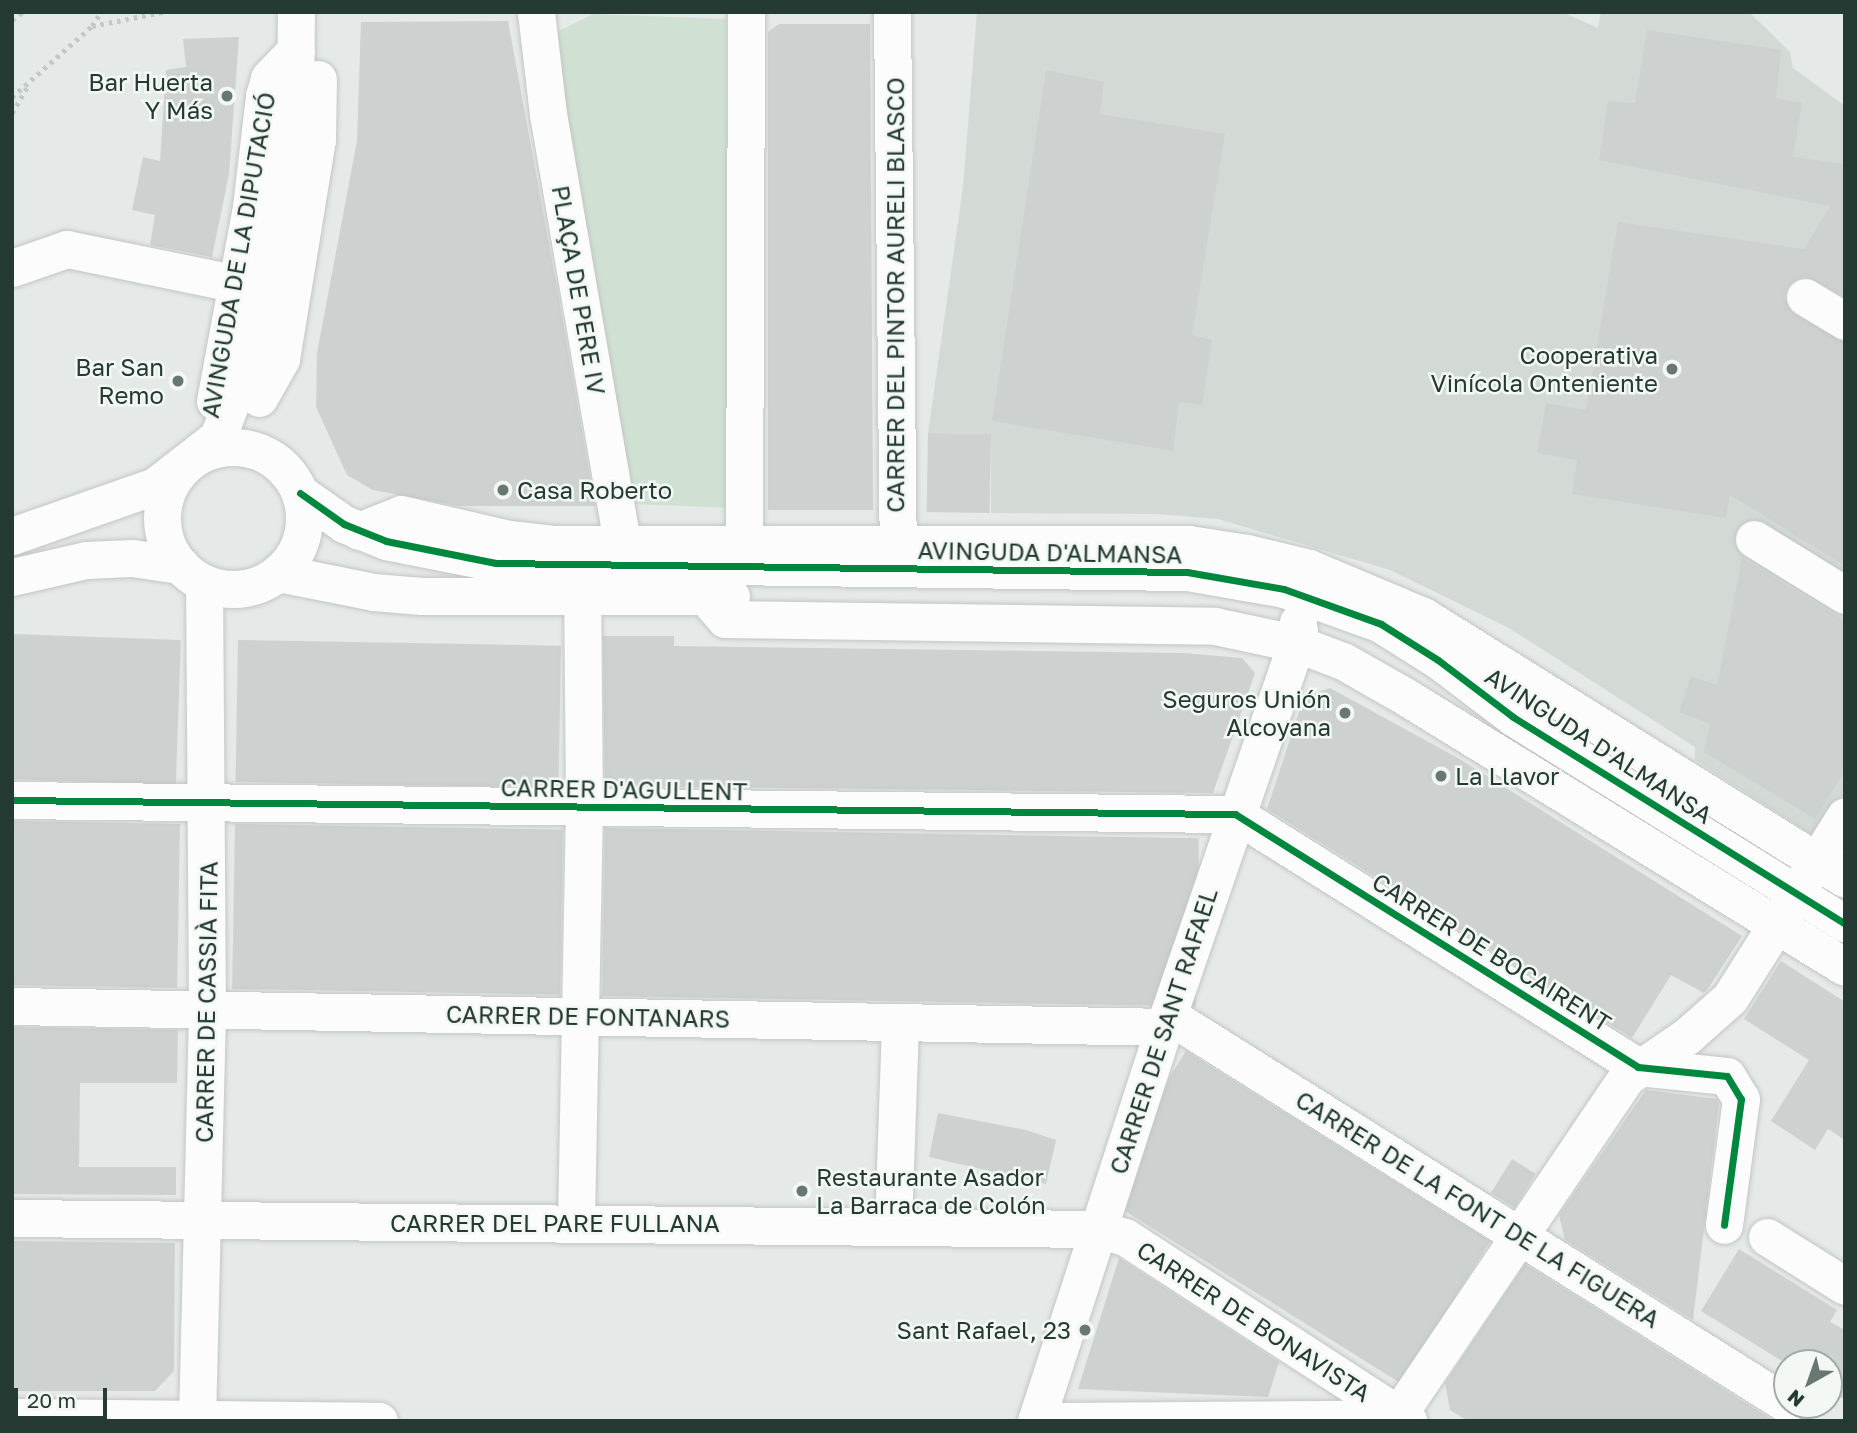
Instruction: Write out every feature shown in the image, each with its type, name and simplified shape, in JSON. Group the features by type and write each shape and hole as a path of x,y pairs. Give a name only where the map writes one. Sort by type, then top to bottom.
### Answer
{"street":[{"name":"PLAÇA DE PERE IV","path":"536,12 548,114 625,554"},
{"path":"744,542 746,12"},
{"name":"CARRER DEL PINTOR AURELI BLASCO","path":"893,13 897,555"},
{"name":"AVINGUDA DE LA DIPUTACIÓ","path":"195,458 214,413 237,284 264,96 269,78 296,29"},
{"name":"AVINGUDA DE LA DIPUTACIÓ","path":"195,458 218,437 255,338 295,106 296,29"},
{"name":"AVINGUDA DE LA DIPUTACIÓ","path":"258,398 281,359 317,140 319,73 296,29"},
{"path":"12,268 67,249 237,284"},
{"path":"1805,297 1845,321"},
{"name":"AVINGUDA DE LA DIPUTACIÓ","path":"255,338 258,398 267,456"},
{"path":"12,536 155,486 195,458 230,447 267,456 287,471 300,493 303,536 279,573 243,589 132,558 86,560 12,577"},
{"path":"192,574 167,544 163,508 177,474 195,458"},
{"path":"12,512 92,485 111,501"},
{"name":"AVINGUDA D'ALMANSA","path":"300,493 359,531 418,550 496,563 744,542 897,555 1187,572 1284,589 1381,624 1438,660 1504,712 1845,924"},
{"name":"AVINGUDA D'ALMANSA","path":"359,531 401,514 509,539 584,544 625,554 897,555 1214,548 1277,560 1382,595 1535,683 1831,870"},
{"path":"1754,539 1845,595"},
{"path":"1214,548 1236,580 1257,595 1286,603 1298,635"},
{"path":"279,573 373,592 422,596 719,597 760,585 882,585 897,555"},
{"path":"1236,580 1253,567 1277,560"},
{"name":"CARRER DE CASSIÀ FITA","path":"192,574 207,802 207,1007 197,1419"},
{"path":"576,1223 584,808 582,597"},
{"name":"AVINGUDA D'ALMANSA","path":"719,597 725,619 1214,626 1298,635 1504,712"},
{"name":"AVINGUDA D'ALMANSA","path":"1298,635 1406,697 1845,967"},
{"name":"CARRER DE SANT RAFAEL","path":"1036,1421 1235,814 1298,635"},
{"path":"1504,712 1535,683"},
{"name":"CARRER D'AGULLENT","path":"12,800 1235,814"},
{"name":"CARRER DE BOCAIRENT","path":"1235,814 1638,1067 1717,1072 1738,1088 1741,1098 1724,1224"},
{"path":"1051,1421 1379,1418 1420,1388 1619,1087 1638,1067 1713,1015 1730,998 1797,894 1831,870 1845,816"},
{"name":"CARRER DE FONTANARS","path":"12,1006 207,1007 900,1023 1166,1021"},
{"name":"CARRER DE LA FONT DE LA FIGUERA","path":"1166,1021 1520,1235 1773,1396"},
{"path":"893,1225 900,1023"},
{"name":"CARRER DEL PARE FULLANA","path":"12,1218 1097,1229"},
{"name":"CARRER DE BONAVISTA","path":"1097,1229 1125,1237 1379,1418"},
{"path":"1767,1237 1845,1286"},
{"path":"12,1417 379,1421"}],"path":[{"path":"12,20 23,12"},
{"path":"12,97 92,26 101,12"},
{"path":"92,26 163,12"},
{"path":"12,113 29,83"}],"shaded area":[{"path":"977,12 1562,12 1598,28 1601,12 1749,12 1790,52 1793,68 1845,106 1845,856 1695,760 1695,747 1509,628 1390,570 1218,519 1156,514 991,513 991,434 928,433 963,187"}],"green space":[{"path":"593,14 726,19 730,508 633,504 553,52 555,33"}],"building":[{"path":"508,21 595,506 458,506 373,490 347,475 316,407 317,353 357,141 361,22"},
{"path":"779,24 870,24 873,510 768,510 768,32"},
{"path":"1647,30 1781,50 1776,98 1802,103 1793,157 1845,164 1845,296 1805,276 1787,286 1784,297 1794,315 1845,342 1845,566 1730,495 1726,518 1572,494 1577,460 1537,453 1546,403 1586,410 1618,222 1804,249 1830,206 1599,160 1608,101 1635,103"},
{"path":"239,37 229,174 212,257 150,245 155,215 132,210 143,157 160,161 166,70 186,67 183,39"},
{"path":"1046,70 1104,82 1100,114 1225,134 1192,335 1212,340 1202,405 1179,402 1173,451 992,421"},
{"path":"928,433 991,434 990,513 927,512"},
{"path":"1742,558 1845,621 1845,771 1815,819 1704,752 1710,724 1679,712 1691,676 1717,685"},
{"path":"12,634 181,640 176,785 12,779"},
{"path":"603,636 674,636 674,646 1183,653 1242,658 1255,673 1213,793 605,786"},
{"path":"238,640 561,646 558,788 236,782"},
{"path":"1330,688 1458,758 1742,936 1707,990 1704,993 1671,975 1632,1038 1267,809 1304,697"},
{"path":"12,821 180,824 177,988 12,985"},
{"path":"235,824 563,830 560,995 232,989"},
{"path":"605,828 1199,838 1196,1006 602,996"},
{"path":"1781,961 1845,1002 1845,1140 1828,1129 1815,1150 1771,1121 1809,1060 1744,1019"},
{"path":"12,1027 178,1030 177,1083 80,1083 79,1167 176,1167 176,1195 12,1194"},
{"path":"1186,1051 1490,1241 1401,1384 1097,1193"},
{"path":"1646,1090 1717,1099 1719,1104 1693,1320 1565,1240 1559,1215"},
{"path":"938,1113 1026,1130 1056,1140 1046,1184 929,1157"},
{"path":"1512,1159 1536,1174 1515,1208 1491,1193"},
{"path":"12,1241 175,1243 174,1371 155,1391 12,1391"},
{"path":"1739,1249 1837,1310 1830,1322 1845,1330 1845,1400 1843,1349 1773,1349 1773,1355 1701,1311"},
{"path":"1119,1258 1279,1362 1268,1397 1078,1389"},
{"path":"1525,1264 1774,1421 1468,1421 1450,1410 1445,1383"}],"cycle path":[{"path":"300,493 344,524 386,541 496,563 1187,572 1284,589 1381,624 1438,660 1513,717 1845,924"},
{"path":"12,800 1235,814 1638,1067 1727,1076 1741,1099 1724,1225"}],"place":[{"name":"Bar Huerta Y Más","path":"227,96"},
{"name":"Cooperativa Vinícola Onteniente","path":"1672,369"},
{"name":"Bar San Remo","path":"178,381"},
{"name":"Casa Roberto","path":"503,490"},
{"name":"Seguros Unión Alcoyana","path":"1345,713"},
{"name":"La Llavor","path":"1441,776"},
{"name":"Restaurante Asador La Barraca de Colón","path":"802,1191"},
{"name":"Sant Rafael, 23","path":"1085,1330"}]}
